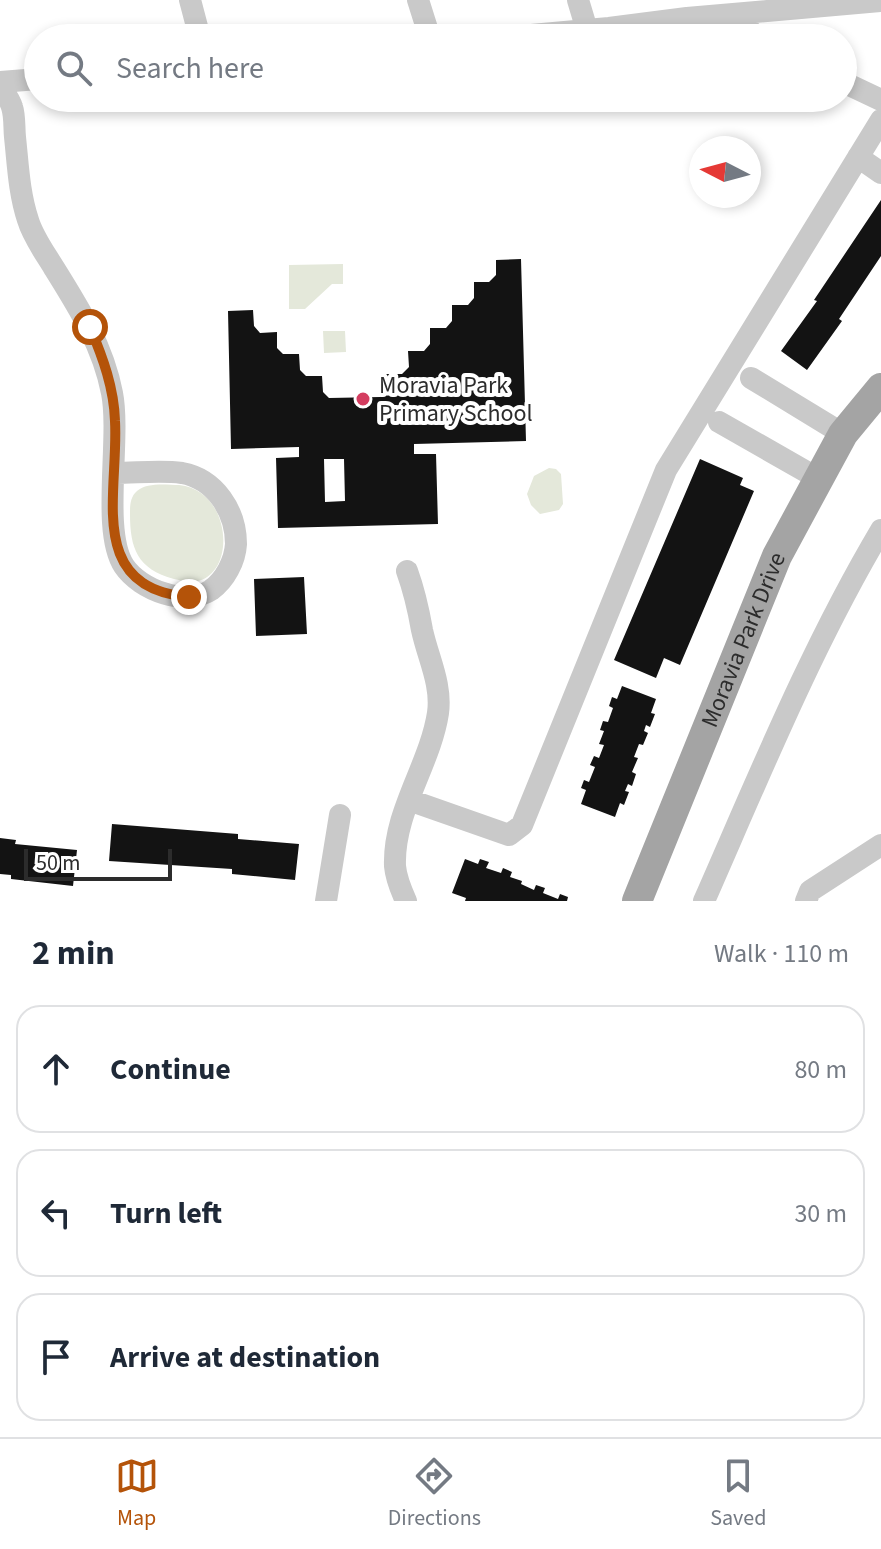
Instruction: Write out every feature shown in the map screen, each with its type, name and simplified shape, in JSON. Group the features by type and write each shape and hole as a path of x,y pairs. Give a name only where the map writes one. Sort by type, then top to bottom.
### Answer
{"main road":[{"name":"Moravia Park Drive","path":"637,901 777,556 843,434 878,390 881,361"}],"street":[{"path":"190,0 196,24"},
{"path":"418,0 426,24"},
{"path":"578,0 595,24"},
{"path":"619,24 681,9 874,1"},
{"path":"734,7 747,24"},
{"path":"24,81 0,84 12,106 20,184 29,225 90,327 108,373 115,419 113,510 115,538 124,566 154,589 180,596 205,593 218,585 228,571 235,551 232,520 221,497 196,477 182,473 115,473"},
{"path":"857,89 881,100"},
{"path":"409,800 509,835 522,825 666,470 881,120"},
{"path":"858,157 881,173"},
{"path":"751,378 843,434"},
{"path":"719,422 819,479"},
{"path":"704,901 771,747 855,573 881,530"},
{"path":"406,901 395,864 409,800 434,736 439,689 422,630 418,601 407,571"},
{"path":"326,901 340,815"},
{"path":"806,901 810,891 881,845"}],"shaded area":[{"path":"343,264 343,284 332,284 305,309 289,309 289,265"},
{"path":"323,331 345,331 346,352 324,353"},
{"path":"549,468 561,474 563,504 559,510 540,514 531,505 527,494 534,476"},
{"path":"152,485 179,485 197,490 210,502 219,517 223,534 217,566 207,577 192,582 161,575 144,563 134,547 130,526 130,508 135,493"}],"building":[{"path":"881,200 881,256 839,319 842,321 807,370 781,351 817,301 814,300"},
{"path":"521,259 526,441 414,444 414,454 436,454 438,524 278,528 276,458 299,457 299,447 231,449 228,311 253,310 254,326 260,333 277,332 277,348 283,354 299,354 300,370 306,376 322,376 323,392 329,398 380,397 387,390 386,374 402,374 409,367 408,351 424,351 430,344 430,328 446,328 452,321 452,305 468,305 474,298 474,282 489,282 496,275 496,260","holes":["324,459 344,459 345,501 325,502"]},
{"path":"700,459 743,478 740,485 754,491 680,665 664,658 656,678 614,660"},
{"path":"304,577 307,634 256,636 254,579"},
{"path":"622,686 656,699 651,713 655,714 650,727 646,725 644,731 648,733 634,757 638,758 632,772 636,774 632,786 628,784 625,791 629,792 624,805 620,803 615,817 581,804 586,790 581,788 584,780 589,782 595,767 590,765 594,756 599,758 604,745 599,744 604,731 600,730 603,721 608,722 613,708 609,706 612,697 617,699"},
{"path":"112,824 238,834 238,839 299,844 295,880 232,874 232,869 109,861"},
{"path":"0,838 16,840 15,844 77,850 73,886 11,879 11,875 0,874"},
{"path":"465,859 478,864 480,859 489,862 486,868 501,873 503,868 512,872 510,877 522,881 521,884 534,890 536,885 545,888 543,893 558,899 560,894 568,897 567,901 465,901 466,898 452,893"}],"place":[{"name":"Moravia Park Primary School","path":"363,399"}],"route":[{"path":"90,327 102,354 113,394 116,447 113,510 117,549 124,566 142,583 170,594 189,597"}]}
